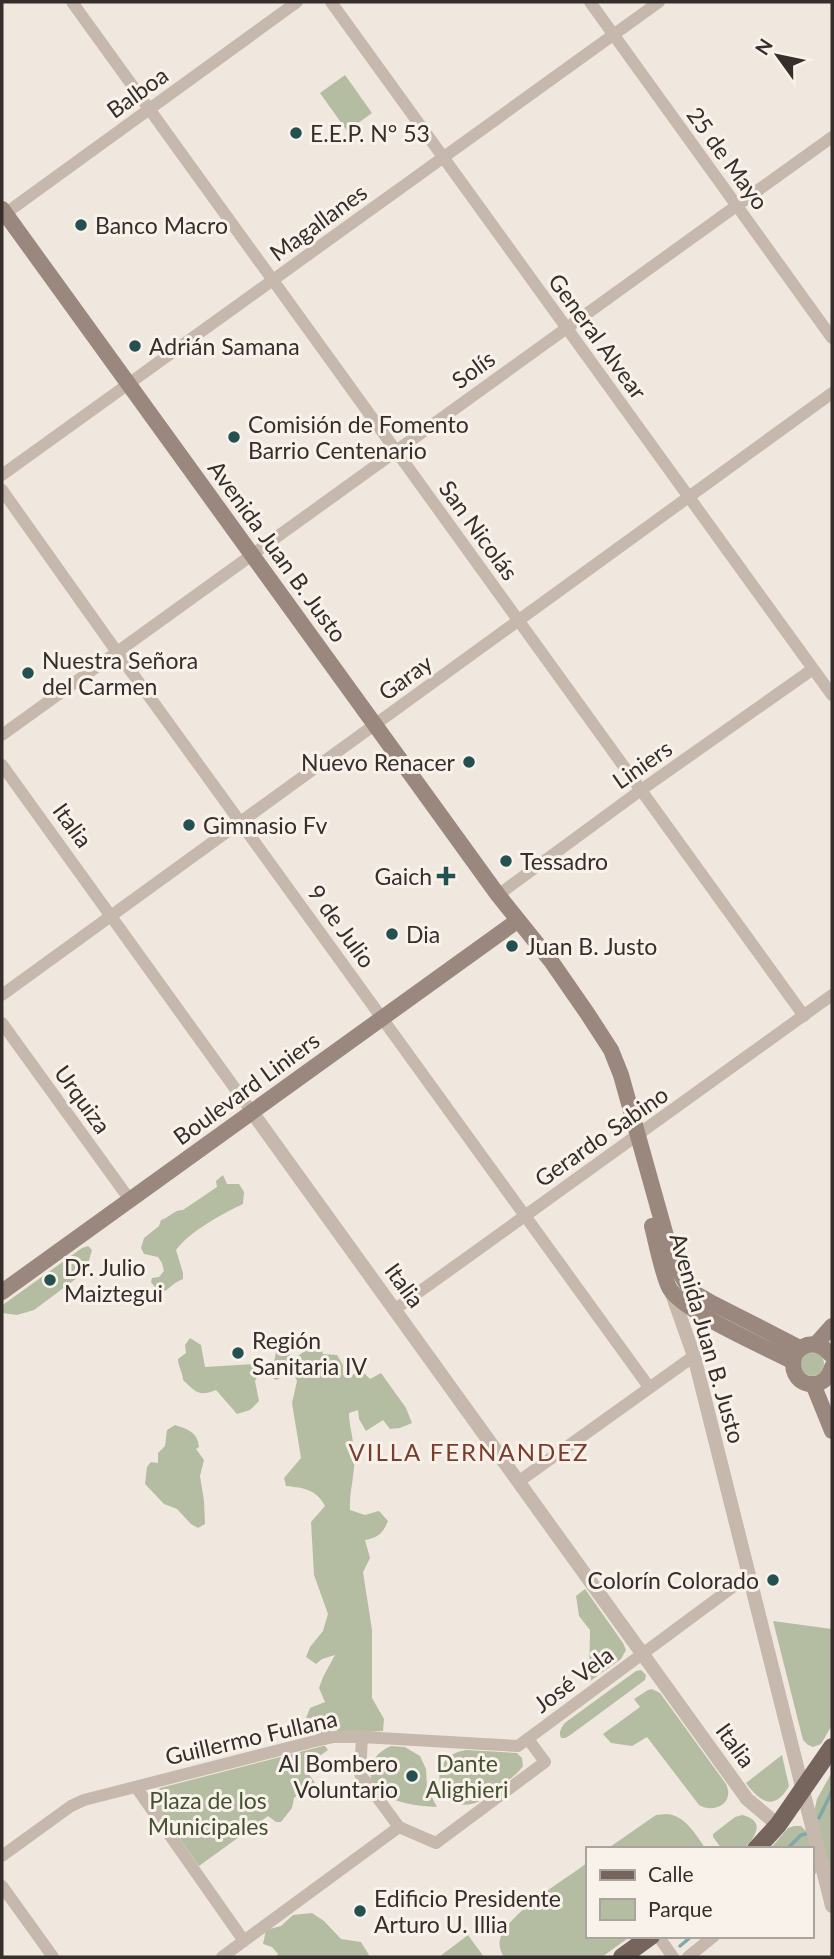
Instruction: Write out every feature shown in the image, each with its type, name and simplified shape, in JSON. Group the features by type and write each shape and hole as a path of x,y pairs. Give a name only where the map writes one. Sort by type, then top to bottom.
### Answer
{"main road":[{"name":"Avenida Juan B. Justo","path":"3,213 376,724 517,921 580,1016 604,1054 680,1275 696,1294 710,1303 803,1351"},
{"name":"Boulevard Liniers","path":"3,1288 130,1200 517,921"},
{"name":"Avenida Juan B. Justo","path":"633,1140 670,1289"},
{"path":"670,1289 688,1306 705,1316 803,1351 825,1348 832,1431"},
{"path":"828,1368 806,1384 795,1375 803,1351 832,1326"},
{"path":"757,1847 778,1825 832,1747"},
{"path":"622,1957 648,1938"}],"street":[{"name":"San Nicolás","path":"72,2 804,1016"},
{"name":"Balboa","path":"3,213 297,2"},
{"name":"General Alvear","path":"331,2 832,695"},
{"name":"25 de Mayo","path":"590,2 832,338"},
{"name":"Magallanes","path":"2,475 659,2"},
{"name":"Solís","path":"2,735 832,137"},
{"name":"Garay","path":"2,995 832,393"},
{"name":"9 de Julio","path":"2,490 649,1387"},
{"name":"Liniers","path":"498,895 813,669"},
{"name":"Italia","path":"2,765 747,1798 778,1825"},
{"name":"Gerardo Sabino","path":"394,1310 832,995"},
{"name":"Urquiza","path":"2,1023 130,1200"},
{"name":"Avenida Juan B. Justo","path":"670,1289 694,1356 832,1906"},
{"path":"518,1482 694,1356"},
{"name":"José Vela","path":"399,1828 436,1843 545,1762 528,1739 749,1575"},
{"path":"222,1957 399,1828 360,1774 362,1737"},
{"name":"Guillermo Fullana","path":"2,1856 71,1806 84,1800 311,1742 362,1737 518,1746 528,1739"},
{"path":"136,1787 244,1941"},
{"path":"2,1886 53,1957"},
{"path":"659,1938 673,1957"},
{"path":"688,1957 712,1938"}],"green space":[{"path":"345,75 372,113 347,131 320,93"},
{"path":"223,1175 227,1184 239,1184 244,1192 243,1204 207,1224 182,1243 176,1250 183,1279 160,1294 151,1282 152,1278 159,1277 164,1271 162,1263 158,1257 144,1254 141,1248 144,1238 159,1226 161,1220 183,1210 217,1187 216,1181"},
{"path":"88,1246 92,1250 81,1275 34,1310 17,1315 2,1313 4,1304"},
{"path":"190,1338 201,1345 205,1367 254,1364 260,1373 255,1381 259,1401 250,1410 237,1414 216,1390 198,1392 183,1380 178,1359 186,1353 185,1345"},
{"path":"290,1343 290,1356 295,1358 315,1344 321,1347 323,1354 337,1355 343,1365 343,1375 349,1378 360,1369 370,1379 381,1373 406,1408 412,1423 390,1429 383,1420 366,1431 359,1419 358,1410 349,1413 354,1460 350,1510 365,1515 379,1511 388,1521 380,1534 365,1540 370,1558 363,1572 372,1630 372,1698 384,1719 383,1731 339,1734 335,1727 329,1734 318,1736 306,1718 310,1708 325,1702 319,1688 335,1655 316,1664 306,1657 310,1647 323,1631 328,1614 314,1575 311,1522 325,1506 318,1496 309,1490 286,1486 284,1478 301,1458 292,1403 297,1381 293,1372 276,1380 266,1373 282,1344"},
{"path":"812,1352 821,1355 824,1364 821,1373 812,1376 803,1373 800,1364 803,1355"},
{"path":"175,1425 194,1435 199,1447 196,1449 204,1460 200,1476 205,1524 198,1528 177,1509 164,1504 145,1484 147,1467 151,1462 158,1463 158,1453 165,1446 167,1430"},
{"path":"585,1589 626,1650 621,1659 589,1682 590,1630 579,1616 576,1596"},
{"path":"773,1621 832,1629 832,1725 821,1744 813,1747 803,1740"},
{"path":"641,1670 646,1675 645,1680 569,1736 561,1738 560,1731 566,1722"},
{"path":"652,1689 660,1693 726,1784 728,1797 722,1805 711,1808 699,1805 647,1737 632,1746 611,1743 603,1734 640,1707 634,1699"},
{"name":"Plaza de los Municipales","path":"325,1746 328,1750 304,1767 315,1783 294,1798 292,1808 281,1822 268,1816 199,1866 153,1801 153,1793 160,1788"},
{"path":"391,1746 405,1747 420,1756 426,1769 427,1788 437,1807 392,1799 374,1786 371,1777 373,1761 379,1753"},
{"name":"Dante Alighieri","path":"466,1750 517,1753 522,1758 523,1766 512,1778 484,1798 475,1803 462,1804 452,1801 444,1793 440,1784 440,1773 444,1763 452,1755"},
{"path":"782,1755 789,1786 778,1799 767,1801 746,1783"},
{"path":"832,1772 831,1873 814,1812 817,1799"},
{"path":"667,1814 680,1818 705,1847 610,1847 656,1815"},
{"path":"742,1815 754,1821 755,1834 746,1847 720,1847 713,1834 735,1817"},
{"path":"801,1826 807,1832 811,1847 772,1847 788,1828"},
{"path":"813,1856 817,1872 813,1876"},
{"path":"586,1864 586,1938 628,1938 602,1957 504,1957 500,1942 507,1926 527,1906"},
{"path":"312,1913 341,1939 361,1942 369,1955 276,1957 278,1954 272,1947 263,1944 266,1930 281,1926 293,1915"},
{"path":"468,1935 484,1957 439,1957"}],"waterway":[{"path":"819,1818 832,1791"},
{"path":"789,1847 801,1835 806,1834"},
{"path":"680,1946 690,1938"}],"place":[{"name":"E.E.P. N° 53","path":"296,133"},
{"name":"Banco Macro","path":"81,225"},
{"name":"Adrián Samana","path":"135,346"},
{"name":"Comisión de Fomento Barrio Centenario","path":"234,437"},
{"name":"Nuestra Señora del Carmen","path":"28,673"},
{"name":"Nuevo Renacer","path":"469,762"},
{"name":"Gimnasio Fv","path":"189,825"},
{"name":"Tessadro","path":"506,861"},
{"name":"Gaich","path":"446,876"},
{"name":"Dia","path":"392,934"},
{"name":"Juan B. Justo","path":"512,946"},
{"name":"Dr. Julio Maiztegui","path":"50,1280"},
{"name":"Región Sanitaria IV","path":"238,1353"},
{"name":"Colorín Colorado","path":"773,1580"},
{"name":"Al Bombero Voluntario","path":"412,1776"},
{"name":"Edificio Presidente Arturo U. Illia","path":"360,1911"}],"district":[{"name":"VILLA FERNANDEZ","path":"469,1451"}]}
